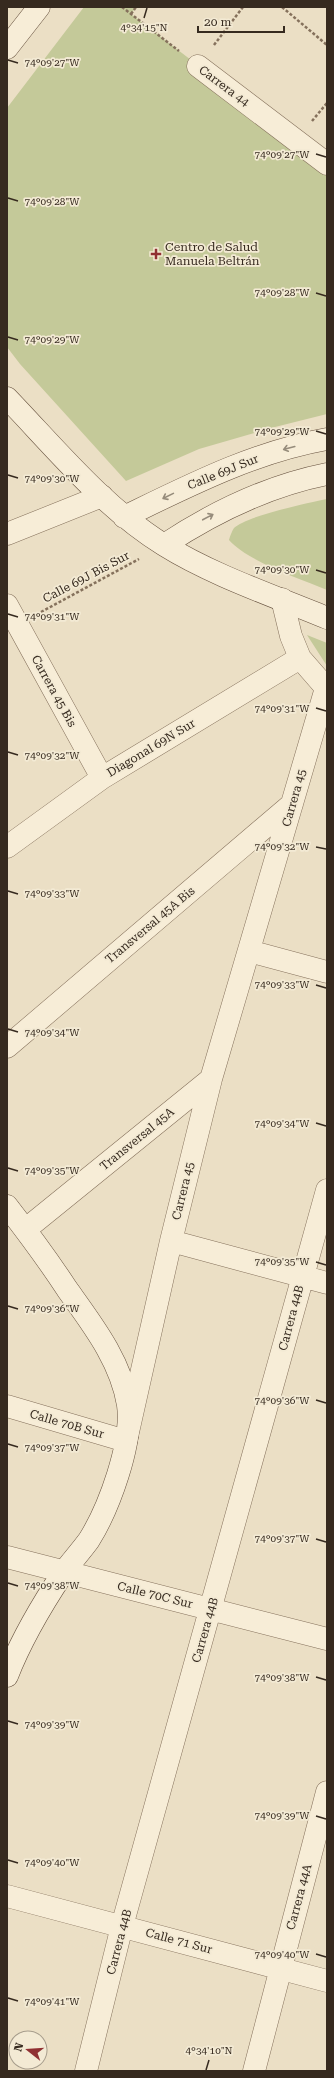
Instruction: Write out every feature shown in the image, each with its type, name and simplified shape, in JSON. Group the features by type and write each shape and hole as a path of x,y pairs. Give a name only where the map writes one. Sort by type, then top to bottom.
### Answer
{"street":[{"path":"7,48 40,7"},
{"name":"Carrera 44","path":"198,66 327,164"},
{"path":"7,398 124,517 164,545 194,562 327,618"},
{"name":"Calle 69J Sur","path":"124,517 212,474 242,462 274,452 327,439"},
{"path":"164,545 200,521 229,506 303,478 327,474"},
{"path":"7,534 102,496"},
{"path":"282,599 291,636 300,658 326,688"},
{"name":"Carrera 45 Bis","path":"7,605 102,778"},
{"name":"Diagonal 69N Sur","path":"7,847 102,778 300,658"},
{"name":"Carrera 45","path":"7,1676 14,1657 36,1616 64,1572 88,1540 106,1507 126,1441 171,1241 211,1079 326,688"},
{"name":"Transversal 45A Bis","path":"7,1046 292,804"},
{"path":"249,951 327,972"},
{"name":"Transversal 45A","path":"26,1229 211,1079"},
{"name":"Carrera 44B","path":"86,2071 122,1926 327,1190"},
{"path":"8,1211 26,1229 100,1335 122,1380 128,1407 126,1441"},
{"path":"171,1241 303,1276 327,1284"},
{"name":"Calle 70B Sur","path":"7,1406 126,1441"},
{"name":"Calle 70C Sur","path":"7,1556 327,1639"},
{"name":"Carrera 44A","path":"254,2071 327,1792"},
{"name":"Calle 71 Sur","path":"7,1896 327,1981"}],"path":[{"name":"Carrera 44","path":"122,7 198,66"},
{"path":"131,14 136,7"},
{"path":"198,66 243,7"},
{"path":"282,7 327,45"},
{"name":"Calle 69J Bis Sur","path":"18,624 164,545"}],"green space":[{"path":"84,7 136,7 131,14 327,164 327,414 271,428 199,449 126,481 20,364 7,347 7,108"},
{"path":"327,499 327,590 261,562 238,548 229,540 234,528 241,523 278,510"},
{"path":"307,635 327,643 327,666"}],"place":[{"name":"Centro de Salud Manuela Beltrán","path":"156,254"}]}
